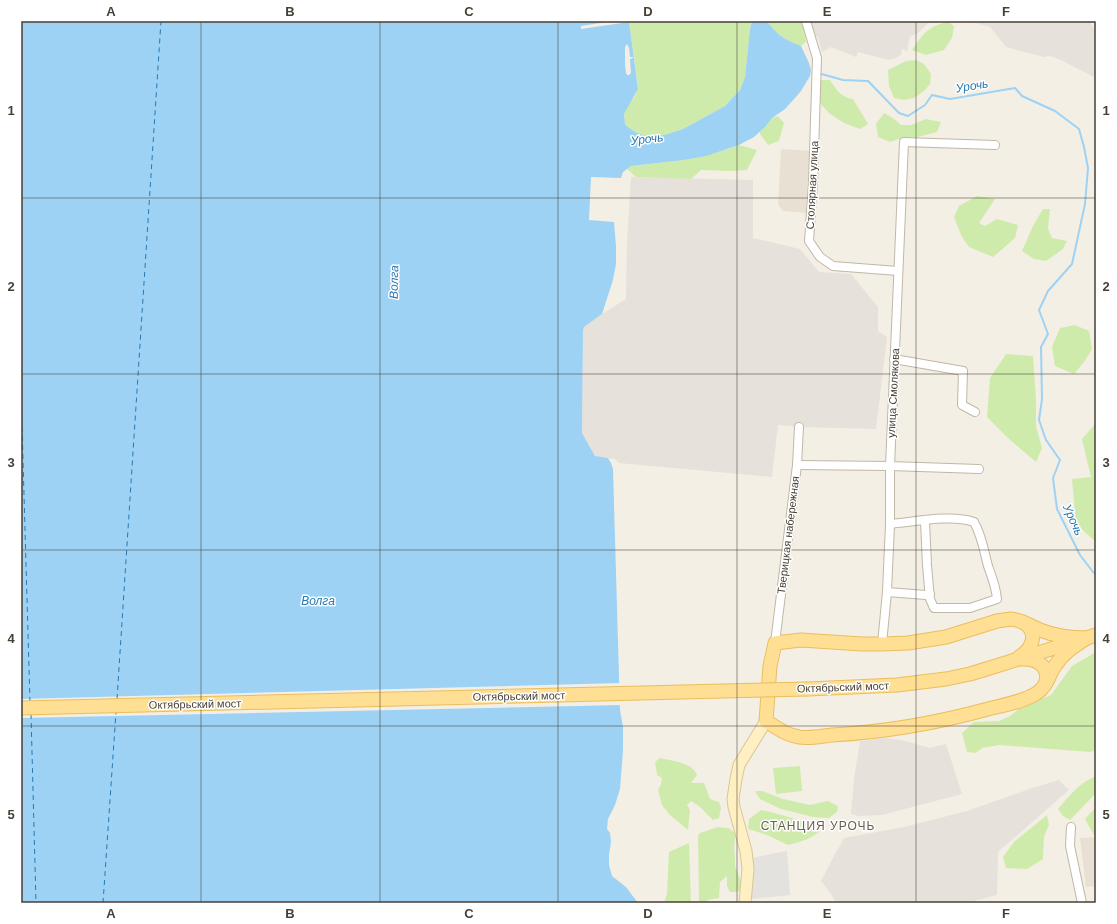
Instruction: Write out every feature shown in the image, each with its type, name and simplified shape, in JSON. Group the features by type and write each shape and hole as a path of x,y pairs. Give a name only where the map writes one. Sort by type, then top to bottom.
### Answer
{"main road":[{"path":"1011,619 1021,621 1053,634 1073,638 1091,636 1066,652 1054,666 1042,690 1037,694 1012,703 931,723 899,729 854,734 800,737 786,734 766,722 770,666 775,643 812,640 862,644 908,643 946,637 1011,619"},
{"path":"1014,660 1027,651 1032,642 1033,636 1030,627 1021,621"},
{"name":"Октябрьский мост","path":"21,708 808,689 919,683 970,674 1091,636"},
{"path":"1014,660 1033,660 1043,665 1047,674 1045,685"}],"street":[{"name":"Столярная улица","path":"806,21 817,58 813,183 808,241 820,257 833,266 898,271"},
{"name":"улица Смолякова","path":"882,644 888,592 890,466 904,142 995,145"},
{"path":"894,359 962,371 962,405 975,412"},
{"name":"Тверицкая набережная","path":"775,643 797,465 799,427"},
{"path":"797,465 979,469"},
{"path":"890,524 949,518 966,519 974,522 980,531 997,599 970,608 934,608 930,599 925,521"},
{"path":"888,592 930,594"},
{"path":"745,903 748,869 746,851 733,799 739,765 766,722"},
{"path":"1071,827 1070,846 1082,903"}],"shaded area":[{"path":"810,21 930,21 917,34 910,36 907,51 902,49 901,55 889,60 858,52 856,57 831,47 822,52 818,37 814,38"},
{"path":"969,21 1090,21 1093,28 1096,28 1096,78 1050,56 1044,57 1006,47 990,27"},
{"path":"781,149 812,151 808,213 783,211 778,205"},
{"path":"631,177 753,180 753,238 800,249 819,272 851,274 878,307 878,331 887,337 876,429 778,425 772,477 619,463 615,459 595,456 582,433 583,328 626,299 627,243"},
{"path":"885,738 902,740 930,748 946,744 962,794 882,815 859,816 851,814 854,779 860,741"},
{"path":"1059,780 1069,790 998,852 997,895 966,903 836,903 821,881 844,838 904,827 967,811"},
{"path":"1096,837 1096,886 1086,887 1080,838"},
{"path":"787,851 790,895 752,899 751,858"}],"green space":[{"path":"629,21 752,21 745,77 740,90 725,106 683,129 664,135 654,136 643,135 635,132 625,124 624,114 635,96 638,87"},
{"path":"767,21 802,21 806,42 801,46 786,39 778,34"},
{"path":"948,22 954,26 952,38 944,50 926,55 912,50 919,39 931,28"},
{"path":"916,60 924,64 931,74 930,84 924,91 914,98 904,100 894,98 889,86 888,70 906,61"},
{"path":"820,80 830,80 842,95 853,99 868,124 860,129 844,123 830,114 819,102"},
{"path":"884,113 901,125 911,125 926,119 941,122 937,132 890,142 878,137 876,124"},
{"path":"778,116 784,123 779,141 768,145 760,132 772,118"},
{"path":"739,145 757,150 747,170 701,170 691,179 636,177 626,168 631,166 684,160"},
{"path":"977,196 995,199 979,223 985,226 997,219 1018,225 1015,238 993,257 969,247 962,237 954,217 959,206"},
{"path":"1043,209 1050,209 1048,229 1052,238 1067,241 1063,249 1046,261 1034,259 1022,251 1033,226"},
{"path":"1075,325 1089,331 1092,349 1074,374 1055,366 1052,347 1060,328"},
{"path":"1006,354 1033,356 1036,426 1042,448 1036,462 1009,439 987,417 990,378"},
{"path":"1096,423 1096,542 1076,524 1072,479 1091,477 1082,439"},
{"path":"1096,652 1096,750 1090,752 999,745 982,748 976,753 967,752 962,733 974,722 999,721 1010,716 1021,707 1051,695 1072,666"},
{"path":"660,758 691,767 697,775 691,783 704,783 710,799 719,802 721,808 719,818 713,820 699,806 691,801 687,805 690,810 688,830 669,814 662,805 658,790 662,778 657,775 655,762"},
{"path":"800,766 802,791 776,794 773,768"},
{"path":"1096,776 1096,793 1070,820 1063,816 1058,809 1079,786"},
{"path":"755,791 762,791 783,799 810,805 828,801 838,806 837,812 829,818 813,817 781,809 760,799"},
{"path":"1096,807 1096,837 1095,837 1085,819"},
{"path":"761,810 791,818 820,831 809,838 788,845 767,835 748,829 749,819"},
{"path":"1047,815 1049,825 1044,837 1043,859 1027,869 1006,868 1003,857 1014,842"},
{"path":"718,827 728,828 735,833 735,866 741,882 741,890 730,892 727,886 727,876 720,882 719,898 702,903 699,901 698,836 700,833"},
{"path":"689,843 691,903 664,903 667,894 669,852"}],"water":[{"name":"Волга","path":"21,21 629,21 638,89 624,114 625,124 635,132 643,135 654,136 664,135 683,129 725,106 740,90 745,77 752,21 767,21 782,36 801,46 809,63 811,70 810,76 801,91 785,109 772,118 754,137 739,145 706,156 631,166 623,172 621,178 591,177 589,220 614,222 616,246 616,264 613,280 602,314 584,327 583,330 582,433 595,456 608,458 613,469 620,710 623,727 623,751 620,789 615,805 608,819 607,829 610,833 611,842 609,865 612,876 626,887 638,903 21,903"}],"pier":[{"path":"614,21 629,22 581,29 581,26"},
{"path":"627,44 630,57 633,57 630,59 631,73 629,75 626,73 625,65 625,47"},
{"path":"621,683 622,705 21,718 21,699"}],"waterway":[{"name":"Урочь","path":"818,73 843,80 868,81 899,113 908,116 925,105 932,95 950,99 1015,88 1022,96 1055,111 1079,129 1088,168 1085,204 1072,264 1048,291 1039,310 1048,334 1041,347 1042,399 1039,420 1046,440 1060,460 1053,478 1057,509 1080,555 1096,574"}],"ferry route":[{"path":"117,699 161,21"},
{"path":"21,391 30,702"},
{"path":"103,903 116,712"},
{"path":"31,714 36,903"}],"district":[{"name":"СТАНЦИЯ УРОЧЬ","path":"818,826"}]}
